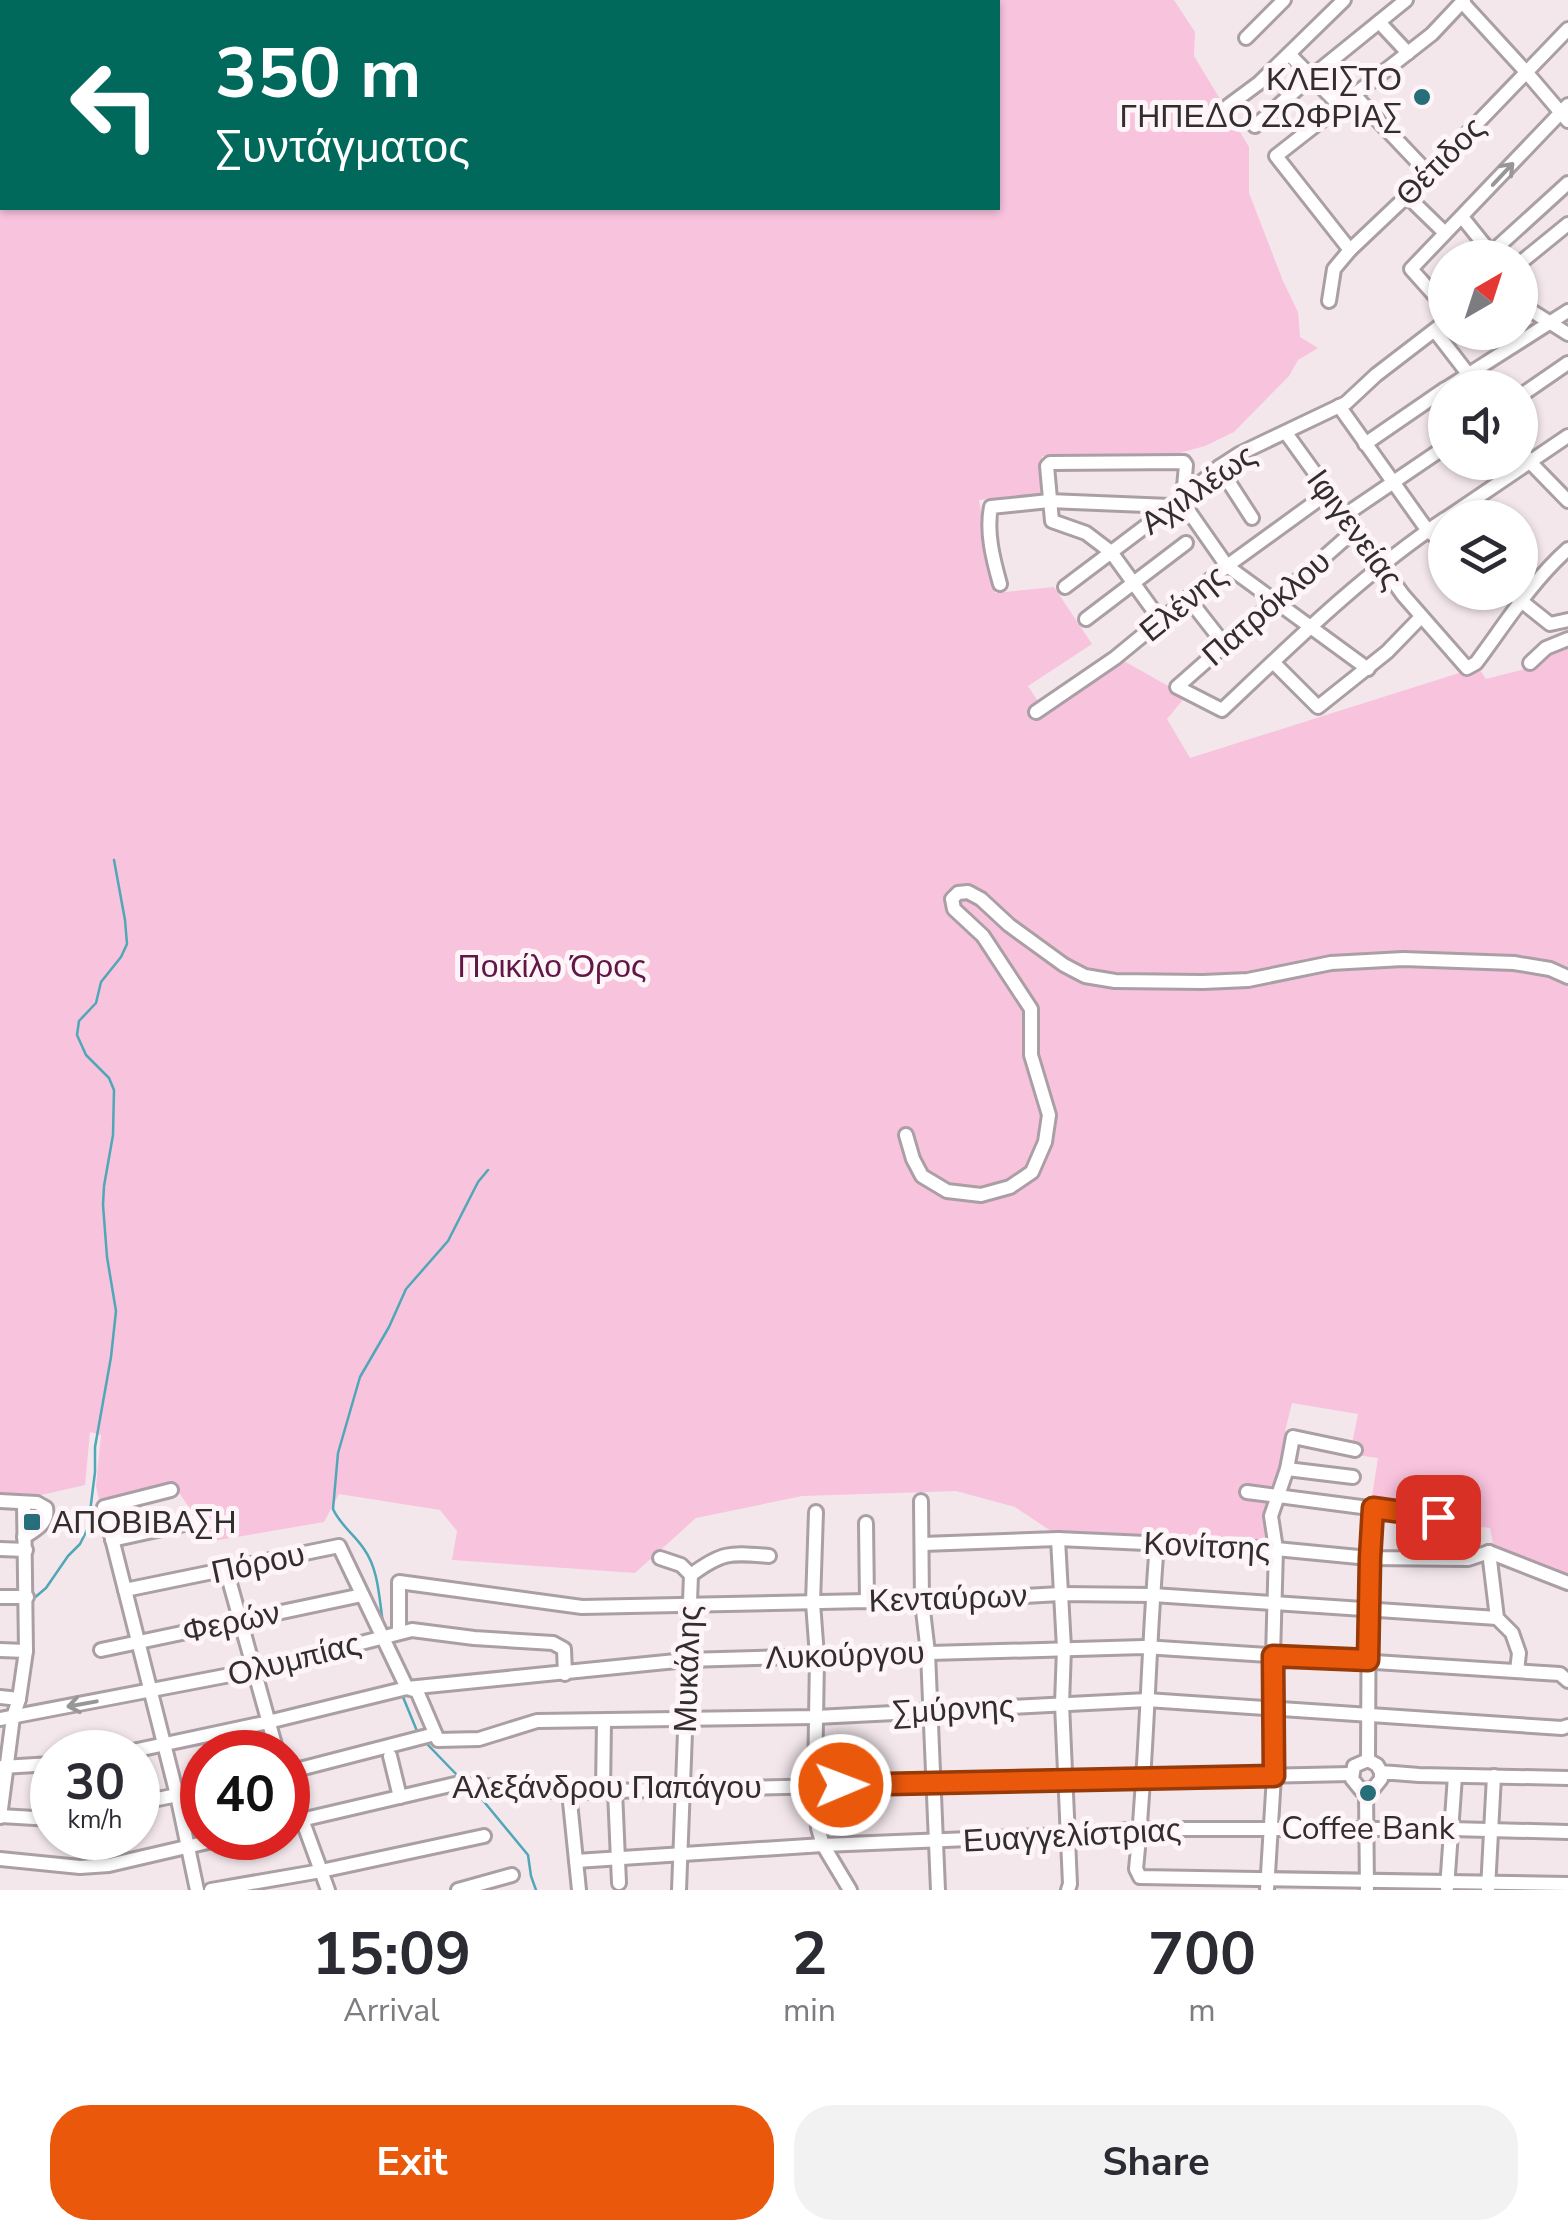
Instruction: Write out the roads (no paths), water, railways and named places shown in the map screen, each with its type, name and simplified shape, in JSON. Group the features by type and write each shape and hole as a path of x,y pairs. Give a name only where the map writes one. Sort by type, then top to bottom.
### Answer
{"street":[{"path":"1228,106 1259,83 1344,0"},
{"path":"1255,126 1406,0"},
{"path":"1350,250 1276,156 1432,34 1463,1 1565,113 1438,240"},
{"path":"1246,38 1277,2"},
{"path":"1379,22 1408,53"},
{"name":"Θέτιδος","path":"1329,301 1334,269 1350,250 1568,30"},
{"path":"1289,54 1341,107"},
{"path":"1355,96 1429,174"},
{"path":"1509,240 1568,183"},
{"path":"1407,196 1444,233"},
{"path":"1462,217 1481,240"},
{"path":"1538,248 1568,224"},
{"path":"1428,250 1411,269 1428,288"},
{"path":"1472,370 1568,312"},
{"path":"1538,315 1568,334"},
{"name":"Αχιλλέως","path":"1065,587 1239,454 1339,406 1428,336"},
{"path":"1538,384 1568,363"},
{"path":"1365,444 1428,400"},
{"path":"1339,406 1428,531 1382,566 1274,662 1318,707 1368,669 1421,616"},
{"name":"Ιφιγενείας","path":"1286,433 1382,566 1467,668 1476,663 1508,610"},
{"path":"1538,457 1568,436"},
{"path":"1345,515 1428,458"},
{"path":"1161,621 1111,552 1086,534 1052,521 1047,466 1050,463 1184,462 1183,498 1227,566 1368,669"},
{"path":"1219,468 1252,518"},
{"path":"1538,468 1562,485 1568,501"},
{"path":"1473,500 1503,480"},
{"name":"Ελένης","path":"1036,712 1115,658 1227,566 1328,492"},
{"path":"1000,584 991,546 991,506 1049,501 1170,506"},
{"name":"Πατρόκλου","path":"1274,662 1222,710 1177,688 1356,530"},
{"path":"1086,618 1186,543"},
{"path":"1538,577 1568,549"},
{"path":"1188,598 1224,644"},
{"path":"1532,610 1550,624 1568,620"},
{"path":"1530,663 1546,648 1568,638"},
{"path":"906,1135 922,1176 947,1191 982,1194 1010,1188 1032,1172 1045,1142 1049,1115 1031,1055 1031,1010 983,936 954,909 952,898 958,893 968,892 981,899 1064,965 1085,976 1202,982 1248,980 1331,963 1403,960 1514,963 1568,976"},
{"path":"1267,1884 1274,1776 1276,1602 1276,1550 1271,1516 1293,1437 1355,1450"},
{"path":"1287,1469 1353,1477"},
{"path":"171,1490 104,1507 180,1808"},
{"path":"1247,1492 1438,1517"},
{"path":"921,1500 922,1602 928,1653 938,1890"},
{"path":"0,1502 42,1504 47,1512 25,1544 0,1549"},
{"path":"24,1503 26,1651 19,1699 6,1718 0,1816 30,1818"},
{"path":"1368,1760 1373,1508"},
{"path":"816,1512 818,1828 823,1845 850,1890"},
{"path":"112,1540 198,1522"},
{"path":"866,1523 867,1601"},
{"path":"1058,1539 1068,1890"},
{"name":"Κονίτσης","path":"923,1544 1058,1539 1370,1558 1468,1560 1490,1552"},
{"path":"1157,1543 1136,1869 1140,1876 1267,1884 1568,1884"},
{"name":"Πόρου","path":"125,1590 340,1546 362,1594"},
{"path":"1517,1671 1519,1654 1512,1633 1497,1618 1490,1552 1568,1583"},
{"name":"Μυκάλης","path":"679,1890 691,1576 712,1559 732,1554 769,1556"},
{"path":"660,1558 681,1566 691,1576"},
{"path":"226,1570 270,1730"},
{"name":"Κενταύρων","path":"399,1633 399,1582 582,1608 1152,1594 1497,1618"},
{"path":"362,1594 407,1688 417,1691 435,1734"},
{"name":"Φερών","path":"101,1650 362,1594"},
{"path":"0,1597 26,1597"},
{"name":"Ολυμπίας","path":"6,1718 254,1670 416,1630 553,1643 564,1649 565,1674"},
{"name":"Λυκούργου","path":"160,1745 407,1688 686,1660 1151,1648 1565,1673"},
{"path":"0,1650 26,1651"},
{"path":"0,1698 19,1699"},
{"name":"Σμύρνης","path":"310,1766 435,1734 438,1740 479,1738 538,1721 816,1717 1147,1700 1568,1726"},
{"path":"604,1721 619,1883"},
{"path":"390,1756 400,1797"},
{"path":"1368,1760 1377,1764 1381,1772 1378,1785 1366,1791 1357,1788 1351,1774 1358,1763 1368,1760"},
{"path":"3,1767 30,1765"},
{"path":"1381,1772 1568,1778"},
{"name":"Αλεξάνδρου Παπάγου","path":"310,1818 455,1784 569,1792 1351,1774"},
{"path":"1447,1886 1455,1776"},
{"path":"1488,1886 1494,1776"},
{"path":"1366,1791 1367,1885"},
{"path":"569,1792 579,1890"},
{"path":"160,1798 180,1794"},
{"name":"Ευαγγελίστριας","path":"576,1861 1140,1829 1451,1828 1568,1832"},
{"path":"211,1890 484,1836"},
{"path":"0,1859 80,1867 109,1865 180,1848"},
{"path":"310,1850 328,1890"},
{"path":"192,1860 197,1890"},
{"path":"458,1890 512,1875"}],"waterway":[{"path":"33,1599 46,1588 88,1528 95,1447 111,1357 116,1311 103,1205 113,1135 114,1090 109,1078 86,1055 77,1035 79,1021 96,1003 101,982 127,944 114,860"},
{"path":"383,1623 373,1566 333,1509 338,1453 360,1377 406,1289 448,1241 488,1170"},
{"path":"403,1697 417,1731"},
{"path":"428,1745 456,1774"},
{"path":"476,1792 528,1855 536,1890"}],"place":[{"name":"ΚΛΕΙΣΤΟ ΓΗΠΕΔΟ ΖΩΦΡΙΑΣ","path":"1422,97"},
{"name":"ΑΠΟΒΙΒΑΣΗ","path":"32,1522"},
{"name":"Coffee Bank","path":"1368,1793"}],"park label":[{"name":"Ποικίλο Όρος","path":"552,966"}]}
